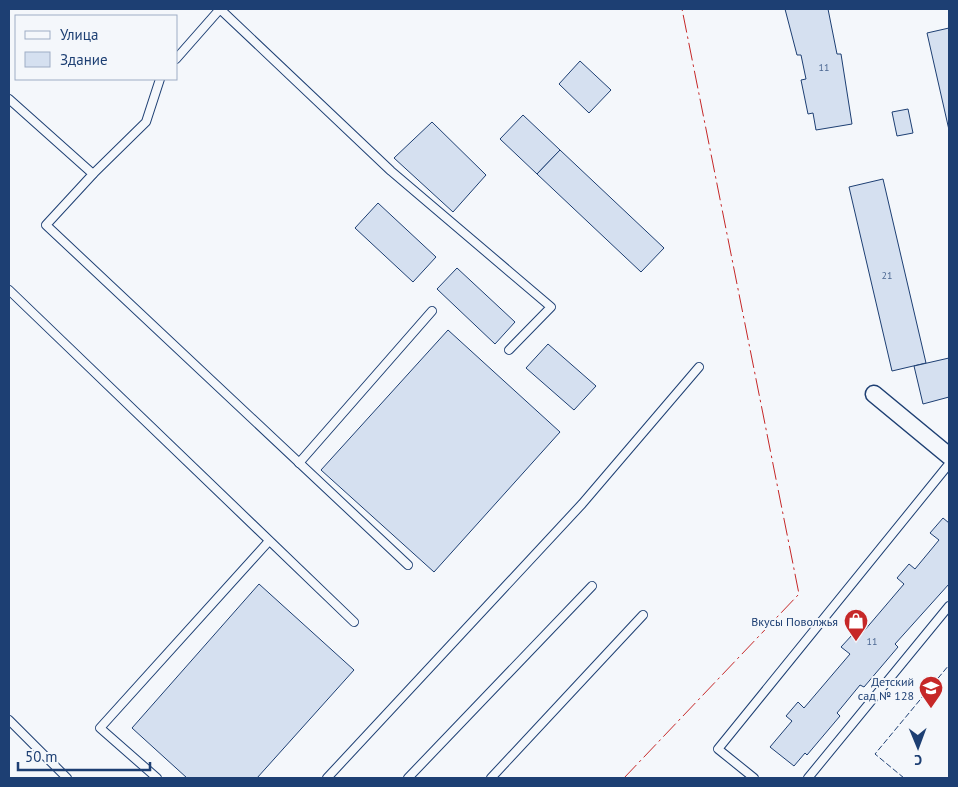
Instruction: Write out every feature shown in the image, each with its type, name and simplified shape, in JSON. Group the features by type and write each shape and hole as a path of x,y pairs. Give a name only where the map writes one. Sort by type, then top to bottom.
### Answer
{"street":[{"path":"874,394 949,456"}],"lane":[{"path":"178,57 220,9 392,171 551,308 509,350"},
{"path":"160,80 146,122 93,174 46,225 408,565"},
{"path":"9,99 93,174"},
{"path":"9,290 354,622"},
{"path":"300,463 432,311"},
{"path":"327,778 582,504 699,367"},
{"path":"754,778 718,749 949,464"},
{"path":"157,778 100,728 269,541"},
{"path":"408,778 592,586"},
{"path":"808,778 949,606"},
{"path":"490,778 643,615"},
{"path":"9,720 67,778"}],"building":[{"path":"785,9 828,9 837,54 841,54 852,124 816,130 813,113 808,114 801,80 806,79 801,55 797,55"},
{"path":"949,28 949,130 927,33"},
{"path":"580,61 611,90 589,113 559,84"},
{"path":"908,109 913,133 897,136 892,112"},
{"path":"523,115 560,150 537,174 500,139"},
{"path":"432,122 486,175 453,212 394,158"},
{"path":"560,150 664,248 641,272 537,174"},
{"path":"883,179 926,363 892,371 849,187"},
{"path":"378,203 436,257 413,282 355,228"},
{"path":"457,268 515,322 495,344 437,289"},
{"path":"448,330 560,432 434,572 321,470"},
{"path":"548,344 596,386 574,410 526,368"},
{"path":"949,358 949,397 923,404 914,366"},
{"path":"943,518 949,523 949,584 895,644 898,647 864,687 860,685 837,713 840,716 807,755 805,753 794,766 770,747 792,721 786,716 798,702 804,708 850,654 841,647 853,634 858,638 904,584 897,578 909,564 915,569 939,540 930,533"},
{"path":"259,584 354,670 257,778 187,778 132,728"}],"fence":[{"path":"904,778 875,754 949,665"}],"power":[{"path":"624,778 799,594 682,9"}],"place":[{"name":"Вкусы Поволжья","path":"856,642"},
{"name":"Детский сад № 128","path":"931,709"}]}
